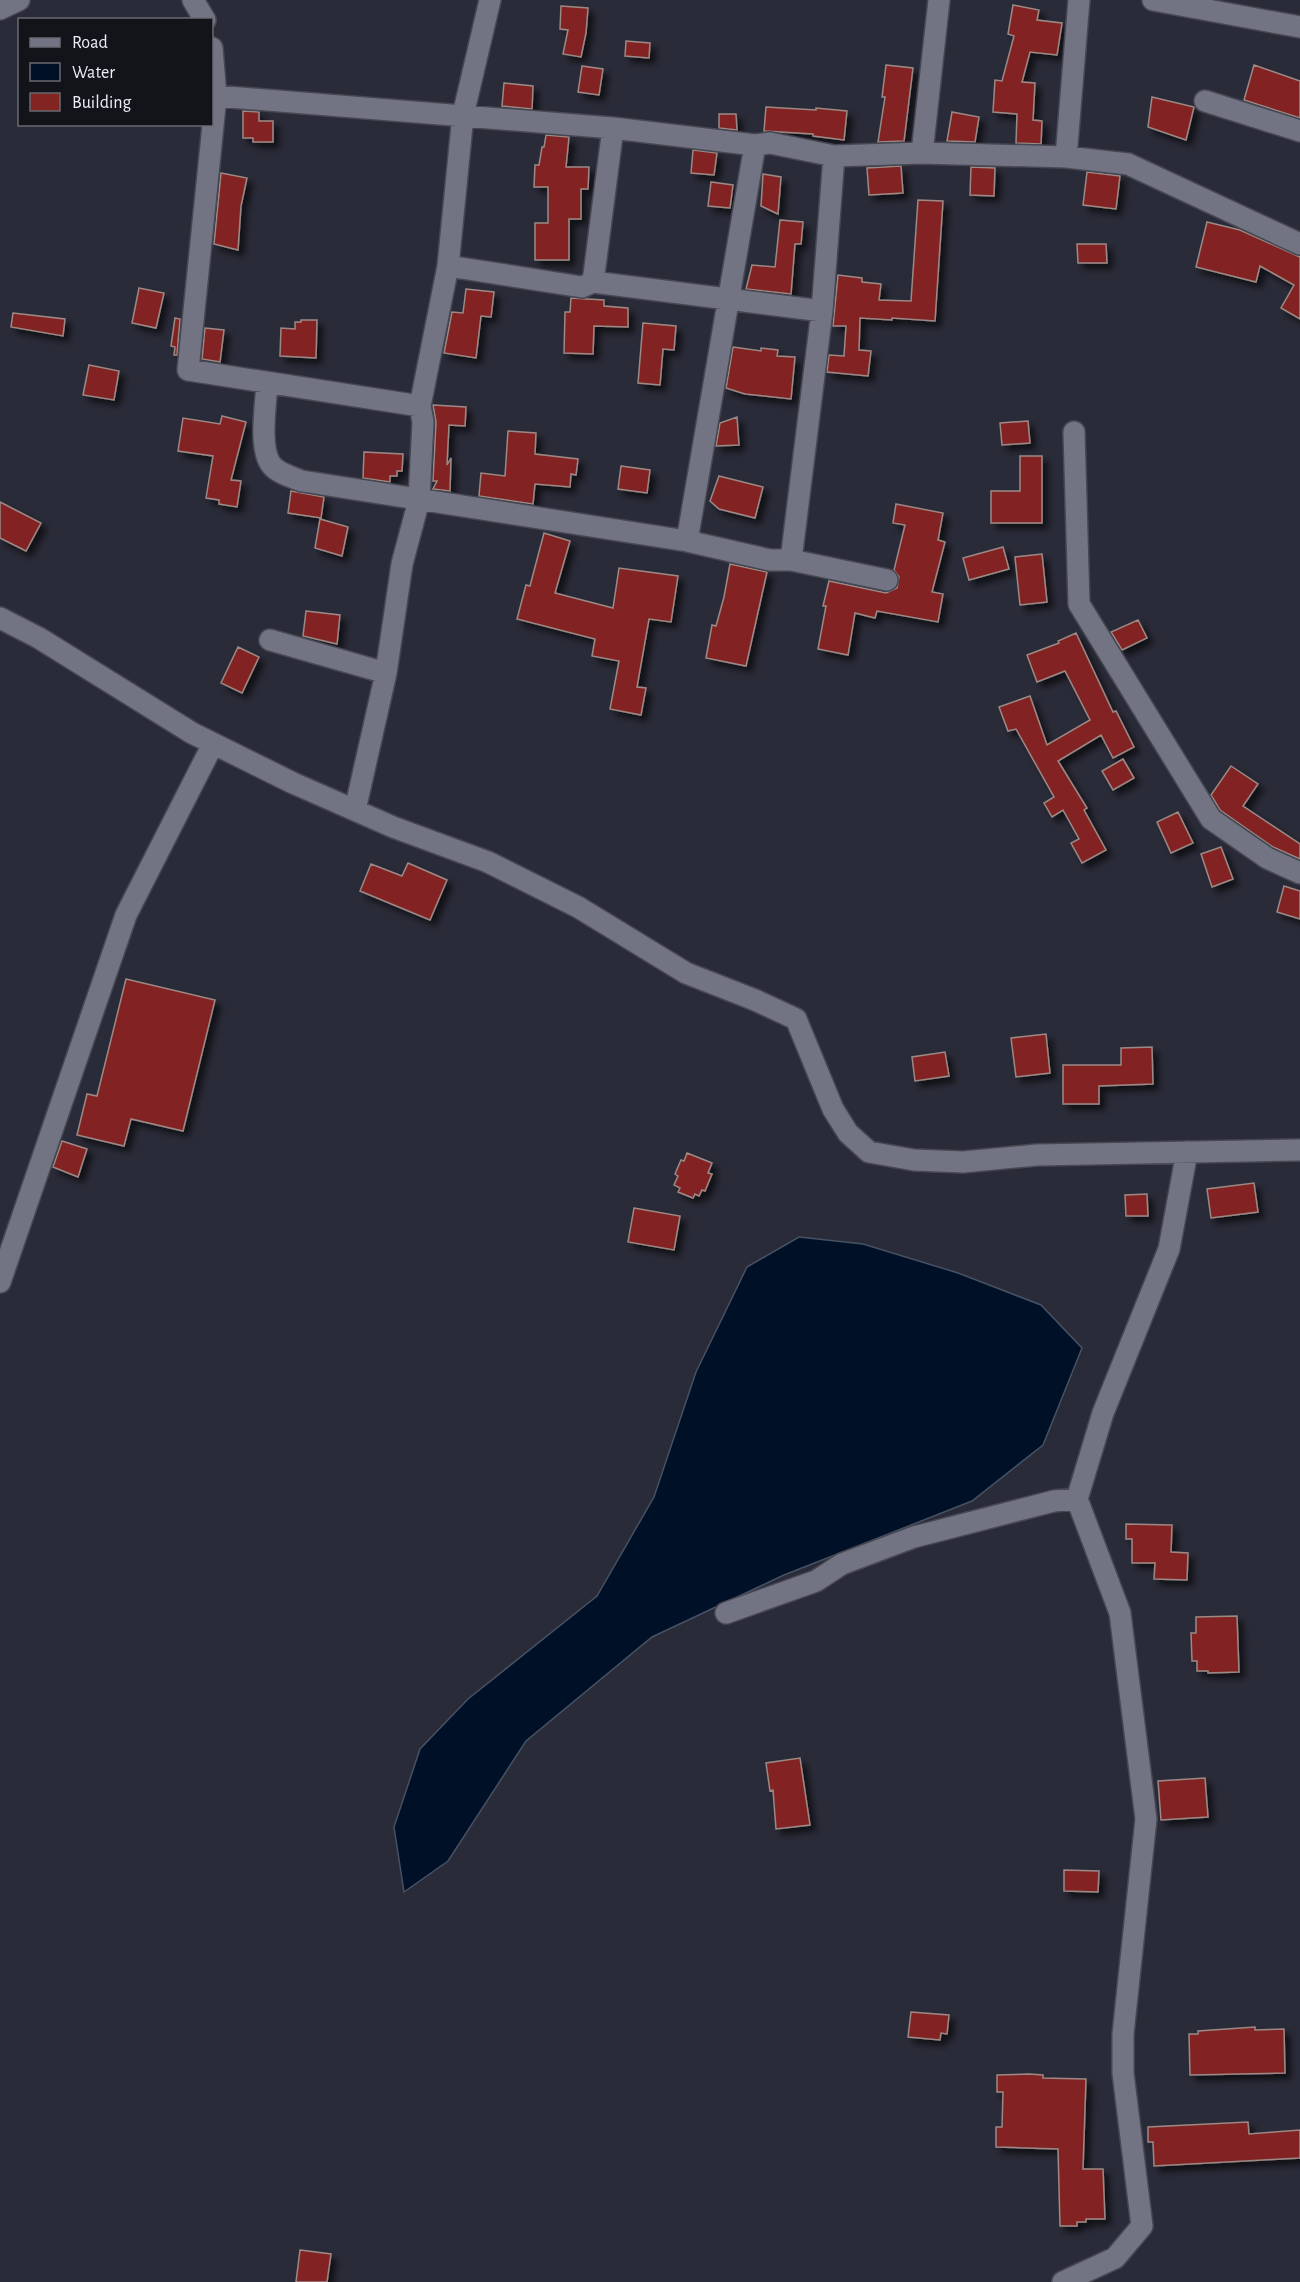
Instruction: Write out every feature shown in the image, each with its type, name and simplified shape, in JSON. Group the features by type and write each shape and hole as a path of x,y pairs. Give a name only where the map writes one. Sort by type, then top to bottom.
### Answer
{"street":[{"path":"0,9 19,0"},
{"path":"193,0 204,18"},
{"path":"355,810 386,673 402,564 418,500 423,422 420,406 448,266 463,115 490,0"},
{"path":"922,153 939,0"},
{"path":"1066,158 1079,0"},
{"path":"1153,0 1300,27"},
{"path":"213,60 216,96 213,125"},
{"path":"216,96 613,128 755,144 770,143 834,156 922,153 1066,158 1128,164 1300,244"},
{"path":"1204,100 1300,131"},
{"path":"213,126 188,370 420,406"},
{"path":"593,282 613,128"},
{"path":"687,541 755,144"},
{"path":"791,560 822,312 834,156"},
{"path":"448,266 582,287 593,282 729,298 822,312"},
{"path":"267,383 265,447 270,463 278,471 303,481 687,541 770,560 791,560 887,580"},
{"path":"1074,432 1079,604 1211,819 1267,858 1300,873"},
{"path":"0,618 39,638 213,744 293,783 393,827 488,862 579,907 686,973 796,1019 833,1109 848,1133 869,1152 914,1160 963,1161 1037,1155 1300,1150"},
{"path":"270,640 386,673"},
{"path":"0,1282 126,915 213,744"},
{"path":"1063,2282 1115,2258 1142,2226 1123,2073 1123,2034 1146,1819 1120,1613 1077,1499 1103,1413 1169,1249 1187,1152"},
{"path":"726,1613 816,1581 842,1564 914,1537 1054,1501 1077,1499"}],"water":[{"path":"799,1237 863,1244 958,1273 1041,1305 1082,1348 1043,1445 972,1501 784,1575 652,1637 526,1741 448,1861 404,1892 394,1827 420,1749 468,1699 597,1596 654,1497 696,1372 747,1267"}],"building":[{"path":"1013,5 1039,10 1037,20 1062,23 1057,55 1030,52 1022,82 1035,83 1033,120 1042,121 1041,144 1016,143 1017,114 993,112 995,80 1002,81 1014,36 1008,34"},
{"path":"561,6 588,8 581,57 563,54 568,30 560,29"},
{"path":"626,41 650,43 649,58 625,56"},
{"path":"886,65 913,68 904,141 878,142 885,97 882,97"},
{"path":"1254,65 1300,81 1300,118 1244,100"},
{"path":"582,66 603,69 599,95 578,92"},
{"path":"504,83 533,86 532,109 502,106"},
{"path":"1152,97 1194,107 1186,140 1148,127"},
{"path":"766,107 847,111 844,140 813,136 813,134 764,131"},
{"path":"243,111 259,112 259,121 273,121 273,142 253,142 253,138 243,138"},
{"path":"952,112 979,117 975,142 947,141"},
{"path":"719,114 736,114 737,130 719,128"},
{"path":"546,135 569,137 566,167 589,167 588,189 581,189 581,219 569,219 569,260 535,260 535,223 548,223 548,187 534,187 535,165 539,165"},
{"path":"693,150 717,153 714,175 691,173"},
{"path":"901,166 903,193 869,195 867,168"},
{"path":"971,167 995,168 994,196 970,195"},
{"path":"1087,172 1120,176 1116,209 1083,205"},
{"path":"221,173 247,178 241,206 238,250 214,244"},
{"path":"763,174 781,177 778,214 761,206"},
{"path":"711,182 733,185 730,208 708,206"},
{"path":"918,200 943,201 935,321 860,318 859,350 871,351 868,376 827,372 829,355 844,356 846,326 833,326 838,275 862,278 862,282 881,284 879,300 911,301"},
{"path":"780,220 803,222 801,244 795,244 791,294 746,289 752,265 775,267"},
{"path":"1207,222 1240,230 1300,257 1300,319 1281,308 1294,285 1260,266 1256,282 1196,267"},
{"path":"1077,244 1106,244 1107,263 1078,263"},
{"path":"139,288 164,293 156,328 132,323"},
{"path":"466,289 494,292 491,317 481,316 476,358 444,353 452,312 463,313"},
{"path":"571,298 604,300 604,306 628,308 628,327 594,326 593,354 564,353 565,312 570,312"},
{"path":"13,313 65,319 63,336 11,327"},
{"path":"175,318 180,319 177,355 174,355 175,347 171,346"},
{"path":"301,320 317,320 316,358 280,356 281,328 295,329 295,322 301,322"},
{"path":"643,323 676,326 674,350 663,349 660,385 638,383"},
{"path":"205,328 224,330 220,362 202,359"},
{"path":"733,347 761,351 761,348 778,350 777,356 795,357 791,399 745,394 726,388"},
{"path":"89,365 119,371 114,400 83,395"},
{"path":"433,405 466,407 465,426 449,425 447,465 451,458 450,491 433,489 437,481 433,481 436,422"},
{"path":"222,416 246,422 231,480 241,481 237,507 219,504 219,500 206,498 213,456 178,451 183,418 220,424"},
{"path":"737,417 739,445 716,446 720,423"},
{"path":"1028,421 1030,443 1002,445 1000,423"},
{"path":"508,431 536,433 535,454 578,459 576,475 571,474 570,487 535,484 533,504 479,496 481,473 505,476"},
{"path":"364,452 403,454 402,471 397,471 397,476 390,476 390,482 363,478"},
{"path":"1020,456 1042,456 1042,523 991,523 991,491 1020,491"},
{"path":"621,466 650,470 647,493 618,489"},
{"path":"719,476 763,487 755,518 719,509 710,501"},
{"path":"291,491 324,497 321,518 288,513"},
{"path":"0,502 41,523 26,551 0,538"},
{"path":"896,504 943,513 938,540 945,542 932,592 943,594 938,622 877,611 875,618 855,613 848,655 818,649 826,606 823,606 829,581 886,593 897,588 899,577 894,570 905,525 893,523"},
{"path":"320,519 348,527 342,556 315,548"},
{"path":"544,533 570,541 555,593 613,608 619,568 678,576 671,622 649,619 637,687 646,688 641,715 610,709 619,661 592,656 595,639 517,619 526,585 530,586"},
{"path":"1003,547 1009,569 969,580 963,558"},
{"path":"1042,554 1047,602 1020,605 1015,557"},
{"path":"730,564 767,572 746,666 706,658 712,625 716,626 724,597"},
{"path":"306,611 340,615 337,644 303,636"},
{"path":"1138,620 1147,638 1122,650 1111,632"},
{"path":"1076,633 1113,712 1116,711 1134,747 1113,758 1101,735 1058,761 1087,808 1084,810 1106,850 1082,863 1071,843 1079,839 1063,810 1052,817 1044,803 1054,797 1016,729 1008,731 999,707 1030,696 1047,745 1090,720 1065,671 1037,682 1027,655 1059,643 1058,641"},
{"path":"238,647 259,657 242,693 221,683"},
{"path":"1123,759 1134,778 1113,790 1102,771"},
{"path":"1231,766 1258,784 1243,806 1300,844 1300,859 1273,847 1220,810 1211,795"},
{"path":"1178,812 1193,843 1171,853 1157,822"},
{"path":"1221,847 1233,879 1212,887 1201,854"},
{"path":"408,863 447,880 430,920 360,891 371,864 402,876"},
{"path":"1284,886 1300,891 1300,919 1277,912"},
{"path":"126,979 215,1000 183,1131 131,1119 124,1146 77,1135 87,1094 97,1096"},
{"path":"1046,1034 1050,1073 1016,1077 1011,1038"},
{"path":"1152,1047 1153,1084 1099,1086 1099,1104 1063,1104 1063,1065 1121,1065 1121,1048"},
{"path":"945,1052 949,1076 915,1081 912,1057"},
{"path":"62,1141 87,1149 78,1177 53,1167"},
{"path":"687,1153 712,1163 708,1173 712,1174 705,1191 702,1190 699,1196 695,1194 693,1198 678,1192 680,1188 674,1185 678,1176 675,1174"},
{"path":"1254,1183 1258,1212 1211,1218 1207,1189"},
{"path":"1147,1194 1148,1216 1126,1216 1125,1195"},
{"path":"634,1208 680,1216 674,1250 628,1242"},
{"path":"1126,1524 1172,1525 1171,1552 1188,1553 1187,1580 1154,1579 1155,1563 1132,1563 1132,1539 1126,1539"},
{"path":"1237,1616 1239,1672 1197,1671 1197,1661 1192,1661 1191,1633 1196,1633 1196,1617"},
{"path":"800,1758 810,1825 776,1829 773,1790 770,1791 766,1763"},
{"path":"1205,1778 1208,1817 1161,1820 1158,1781"},
{"path":"1064,1870 1099,1871 1098,1892 1064,1891"},
{"path":"911,2012 949,2015 947,2034 941,2033 940,2040 908,2037"},
{"path":"1255,2027 1255,2030 1284,2029 1285,2073 1190,2075 1189,2034 1198,2034 1198,2031"},
{"path":"997,2075 1043,2075 1043,2078 1086,2079 1083,2169 1103,2169 1105,2219 1086,2219 1086,2222 1077,2222 1077,2226 1060,2226 1058,2149 996,2147 996,2127 1002,2127 1003,2092 997,2092"},
{"path":"1248,2122 1249,2134 1300,2130 1300,2158 1154,2166 1153,2142 1148,2142 1148,2127"},
{"path":"300,2250 331,2254 327,2282 296,2282"}]}
